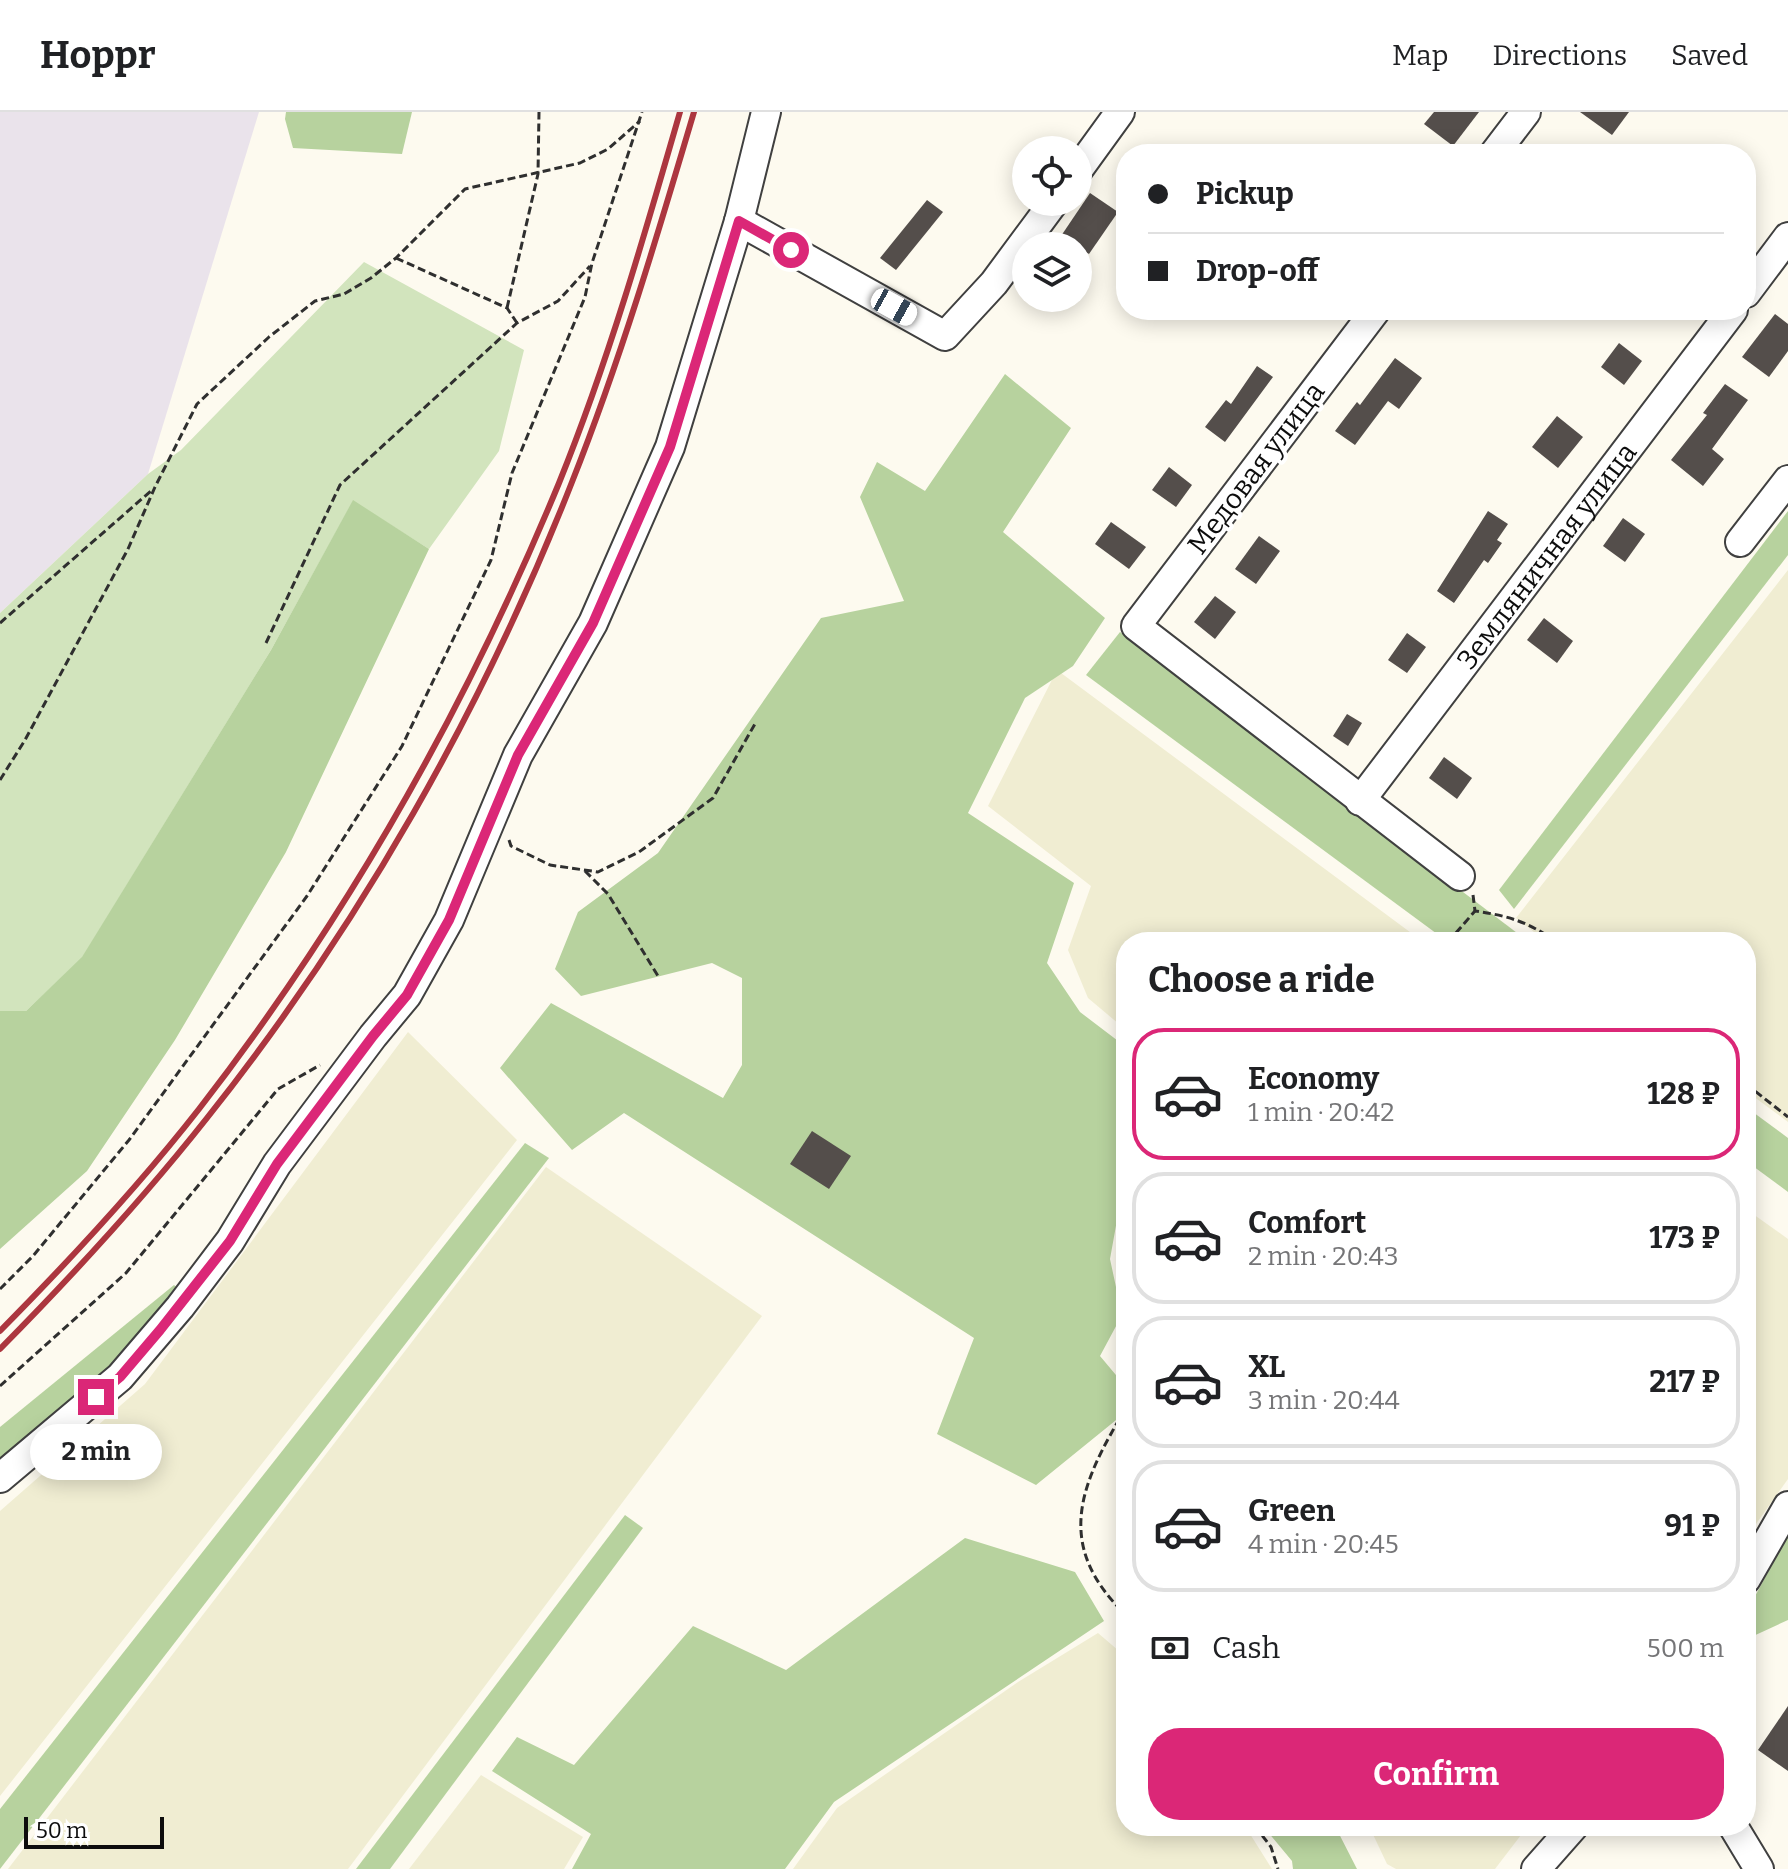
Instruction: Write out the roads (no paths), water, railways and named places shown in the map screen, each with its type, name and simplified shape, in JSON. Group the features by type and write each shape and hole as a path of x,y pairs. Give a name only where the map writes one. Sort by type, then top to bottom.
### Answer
{"street":[{"path":"0,1478 120,1377 180,1307 230,1241 277,1164 407,995 449,920 518,755 593,623 670,447 739,221 766,112"},
{"path":"1092,151 1120,112"},
{"path":"1502,144 1526,112"},
{"path":"739,221 945,336 994,283 1044,216"},
{"path":"1756,280 1788,237"},
{"name":"Медовая улица","path":"1360,801 1136,626 1368,320"},
{"name":"Земляничная улица","path":"1360,801 1725,320"},
{"path":"1740,542 1788,480"},
{"path":"1360,801 1460,876"},
{"path":"1756,1562 1788,1506"},
{"path":"1536,1869 1565,1836"},
{"path":"1739,1836 1759,1869"}],"railway":[{"path":"0,1331 103,1223 199,1109 305,962 400,808 485,648 559,483 609,345 680,112"},
{"path":"0,1349 107,1236 207,1118 316,970 413,814 499,650 572,482 622,345 694,112"}]}
